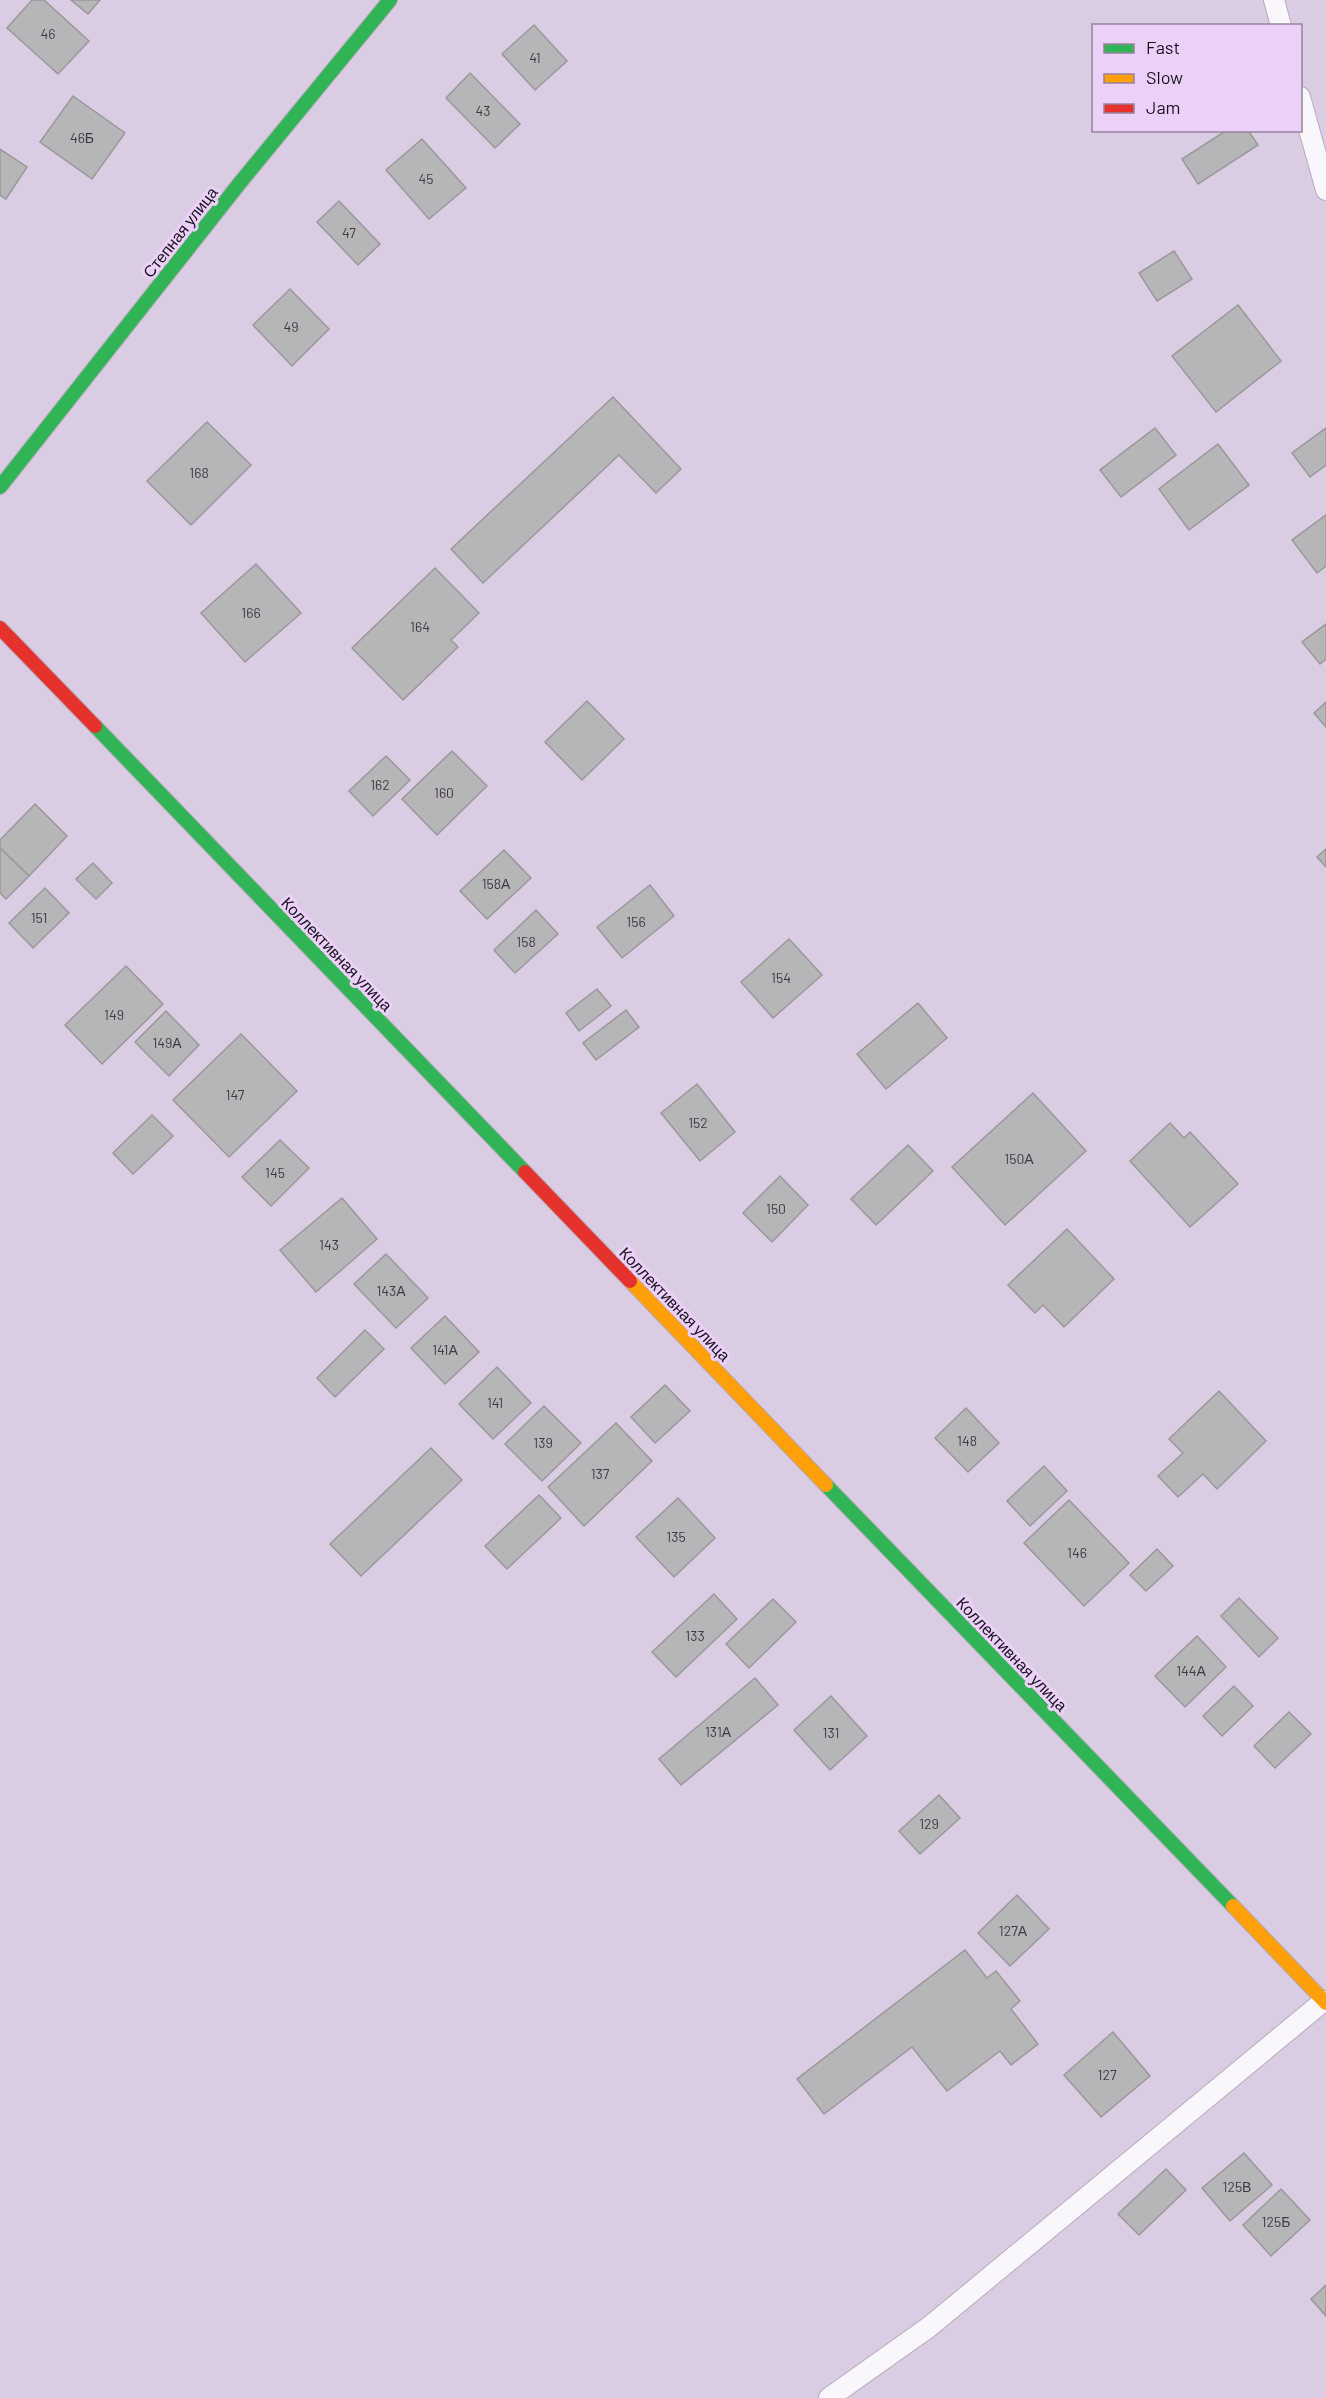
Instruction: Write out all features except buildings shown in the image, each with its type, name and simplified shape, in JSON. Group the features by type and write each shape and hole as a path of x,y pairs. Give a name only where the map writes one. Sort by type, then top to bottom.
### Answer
{"street":[{"name":"Степная улица","path":"0,487 238,184 390,0"},
{"name":"Коллективная улица","path":"0,628 1325,2002"}],"lane":[{"path":"1274,0 1280,24"},
{"path":"1302,104 1326,190"},
{"path":"829,2398 928,2327 1325,2002"}],"traffic: fast":[{"path":"0,487 239,184 390,0"},
{"path":"95,726 525,1172"},
{"path":"826,1485 1233,1906"}],"traffic: slow":[{"path":"630,1281 826,1485"},
{"path":"1233,1906 1326,2003"}],"traffic: jam":[{"path":"0,628 95,726"},
{"path":"525,1172 630,1281"}]}
